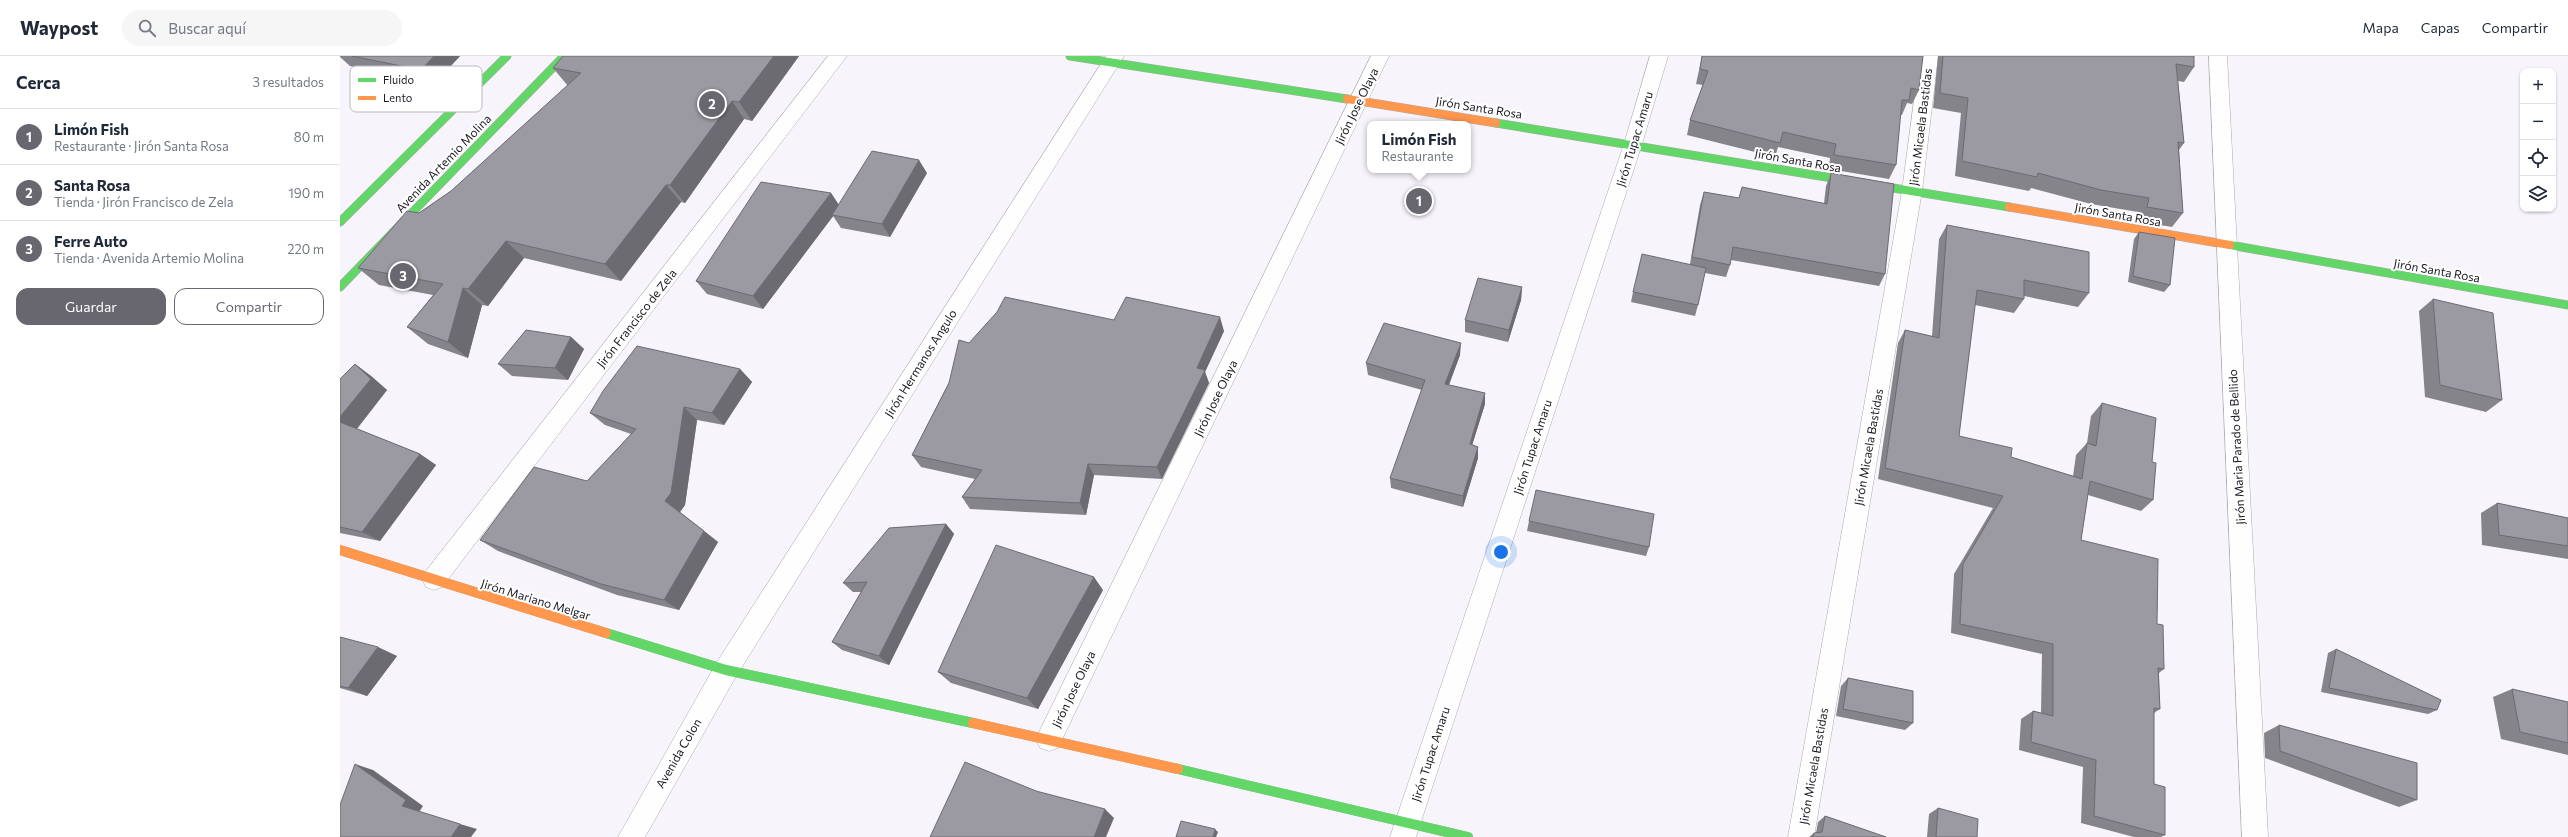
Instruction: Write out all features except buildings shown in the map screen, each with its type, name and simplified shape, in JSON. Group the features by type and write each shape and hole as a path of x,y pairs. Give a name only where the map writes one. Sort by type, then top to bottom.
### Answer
{"street":[{"path":"482,81 507,56"},
{"name":"Avenida Artemio Molina","path":"340,287 564,56"},
{"name":"Jirón Francisco de Zela","path":"434,579 838,56"},
{"name":"Jirón Santa Rosa","path":"1070,56 1113,59 1633,144 2226,244 2568,305"},
{"name":"Jirón Jose Olaya","path":"1049,739 1380,56"},
{"name":"Jirón Tupac Amaru","path":"1405,830 1633,144 1659,56"},
{"name":"Jirón Micaela Bastidas","path":"1801,837 1912,191 1929,56"},
{"name":"Jirón Maria Parado de Bellido","path":"2218,56 2255,837"},
{"name":"Jirón Hermanos Angulo","path":"726,670 1113,59"},
{"path":"340,222 451,112"},
{"name":"Jirón Mariano Melgar","path":"340,550 726,670 1049,739 1405,830 1468,837"},
{"name":"Avenida Colon","path":"631,837 726,670"}],"traffic: fast":[{"path":"482,81 507,56"},
{"path":"340,287 564,56"},
{"path":"1070,56 1347,99"},
{"path":"340,222 451,112"},
{"path":"1496,123 2009,207"},
{"path":"2230,245 2568,305"},
{"path":"606,633 726,670 973,723"},
{"path":"1178,769 1468,837"}],"traffic: slow":[{"path":"1347,99 1496,123"},
{"path":"2009,207 2230,245"},
{"path":"340,550 606,633"},
{"path":"973,723 1178,769"}],"place":[{"name":"Santa Rosa","path":"712,104"},
{"name":"Limón Fish","path":"1419,201"},
{"name":"Ferre Auto","path":"403,276"}]}
